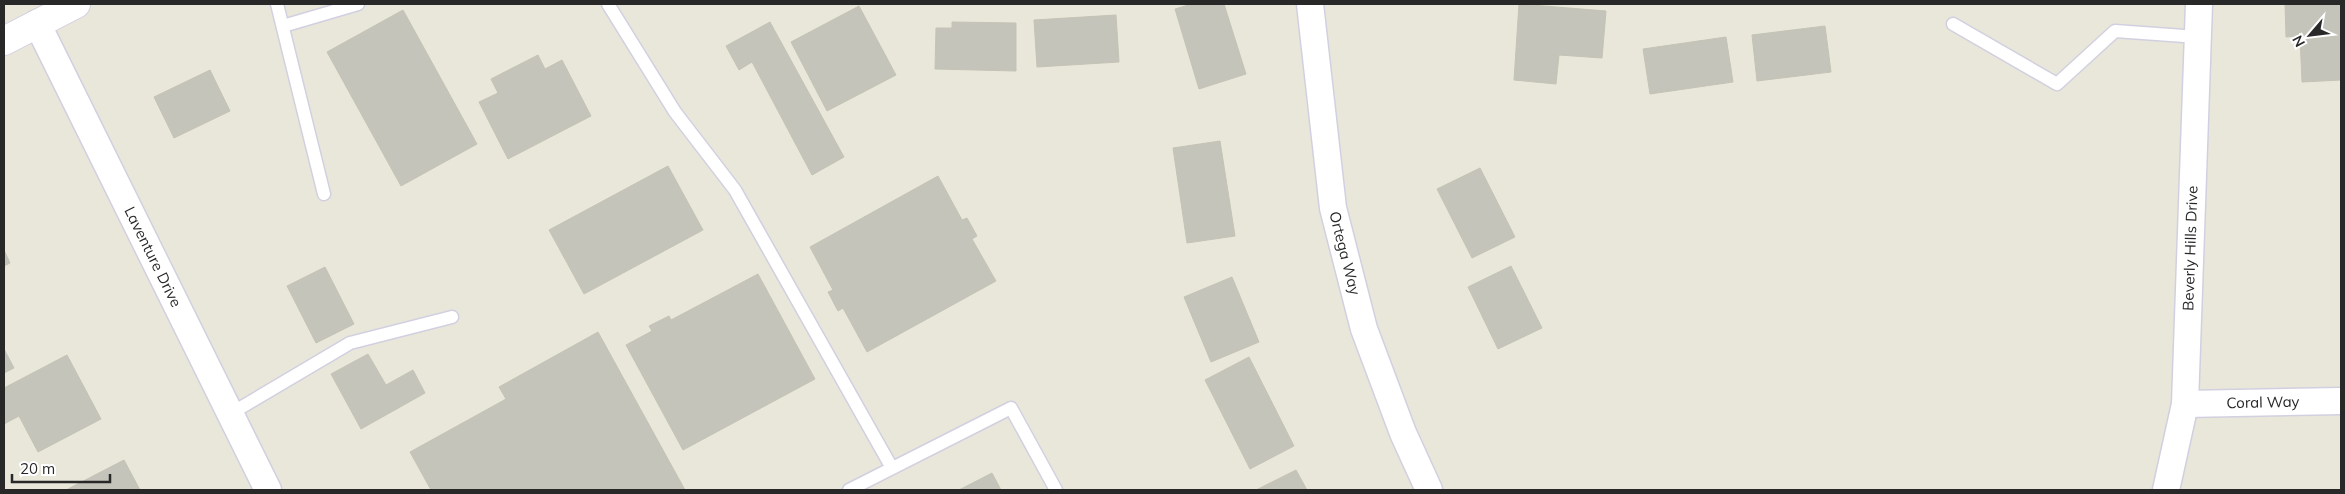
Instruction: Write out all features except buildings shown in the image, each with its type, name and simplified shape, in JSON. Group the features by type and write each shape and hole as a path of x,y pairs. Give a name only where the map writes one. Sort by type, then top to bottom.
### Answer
{"street":[{"path":"4,41 76,4"},
{"name":"Ortega Way","path":"1310,4 1333,208 1364,329 1403,433 1429,490"},
{"name":"Beverly Hills Drive","path":"2166,490 2185,404 2199,4"},
{"name":"Laventure Drive","path":"37,23 268,490"},
{"name":"Coral Way","path":"2185,404 2341,402"}],"lane":[{"path":"277,4 324,194"},
{"path":"283,26 358,4"},
{"path":"608,4 674,112 735,190 892,468"},
{"path":"1953,24 2057,84 2115,31 2198,37"},
{"path":"230,414 350,342 452,317"},
{"path":"849,490 1011,408 1056,490"}]}
